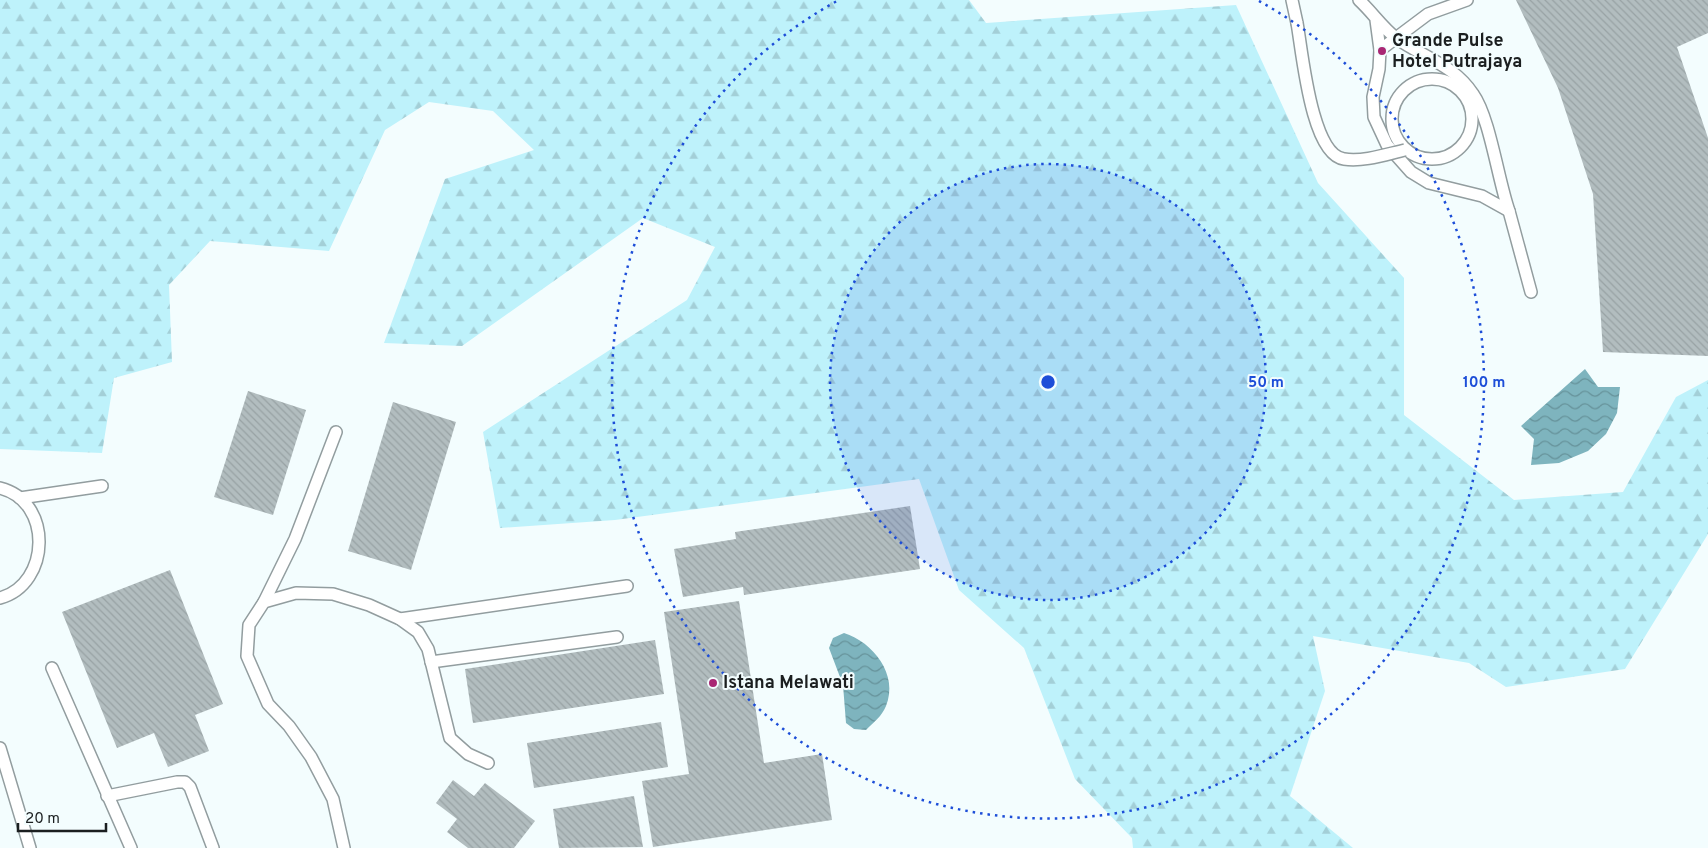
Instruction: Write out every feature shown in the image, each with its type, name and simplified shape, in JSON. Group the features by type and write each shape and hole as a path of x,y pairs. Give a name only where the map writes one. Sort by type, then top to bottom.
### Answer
{"lane":[{"path":"1292,0 1315,122 1333,154 1343,159 1364,158 1405,150 1424,159 1445,158 1463,146 1472,127 1470,106 1459,89 1440,80 1418,81 1401,92 1392,111 1393,132 1405,150"},
{"path":"1359,0 1376,20 1397,38 1439,61 1459,76 1474,95 1487,129 1531,292"},
{"path":"1380,50 1428,14 1467,0"},
{"path":"1376,20 1380,50 1373,98 1374,117 1387,145 1411,172 1429,183 1482,196 1509,211"},
{"path":"336,432 295,539 264,602 249,625 247,656 268,704 289,726 311,757 333,799 344,848"},
{"path":"20,498 102,486"},
{"path":"0,488 20,498 32,514 39,532 40,551 34,570 22,585 0,598"},
{"path":"400,619 627,586"},
{"path":"264,602 296,593 333,594 369,605 400,619 418,632 428,649 450,738 468,754 488,763"},
{"path":"431,662 617,637"},
{"path":"52,668 130,848"},
{"path":"0,748 30,848"},
{"path":"107,796 185,782 190,787 213,848"}],"green space":[{"path":"0,0 969,0 986,23 1236,5 1318,183 1404,278 1404,415 1514,500 1623,492 1676,397 1708,380 1708,534 1625,669 1506,687 1469,663 1313,636 1325,691 1290,796 1353,848 1133,848 1132,838 1075,779 1024,648 959,590 919,479 615,520 500,528 483,432 687,300 715,247 643,218 462,346 384,343 445,179 534,150 493,111 429,102 385,130 329,251 210,241 169,285 172,362 114,378 102,453 0,449"}],"water":[{"path":"1585,369 1598,387 1620,387 1617,413 1606,434 1588,451 1559,463 1531,465 1534,439 1521,426"},
{"path":"844,633 855,637 873,652 881,661 889,683 886,706 878,719 866,730 854,729 846,723 843,685 829,648 833,638"}],"building":[{"path":"1516,0 1708,0 1708,33 1677,47 1708,138 1708,356 1603,352 1593,194 1558,88"},
{"path":"248,391 306,410 273,515 214,497"},
{"path":"393,402 456,422 411,570 348,551"},
{"path":"910,506 920,569 744,595 743,587 683,597 674,549 736,539 735,532"},
{"path":"170,570 223,704 195,715 209,751 168,767 154,733 117,748 62,612"},
{"name":"Istana Melawati","path":"739,601 764,763 822,754 832,820 653,847 642,781 689,774 664,612"},
{"path":"655,640 664,694 473,723 465,669"},
{"path":"661,722 668,767 534,788 527,743"},
{"path":"453,780 474,796 485,783 535,821 514,848 468,848 447,832 457,819 436,803"},
{"path":"634,796 643,847 559,848 553,809"}],"place":[{"name":"Grande Pulse Hotel Putrajaya","path":"1382,51"},
{"name":"Istana Melawati","path":"713,683"}]}
